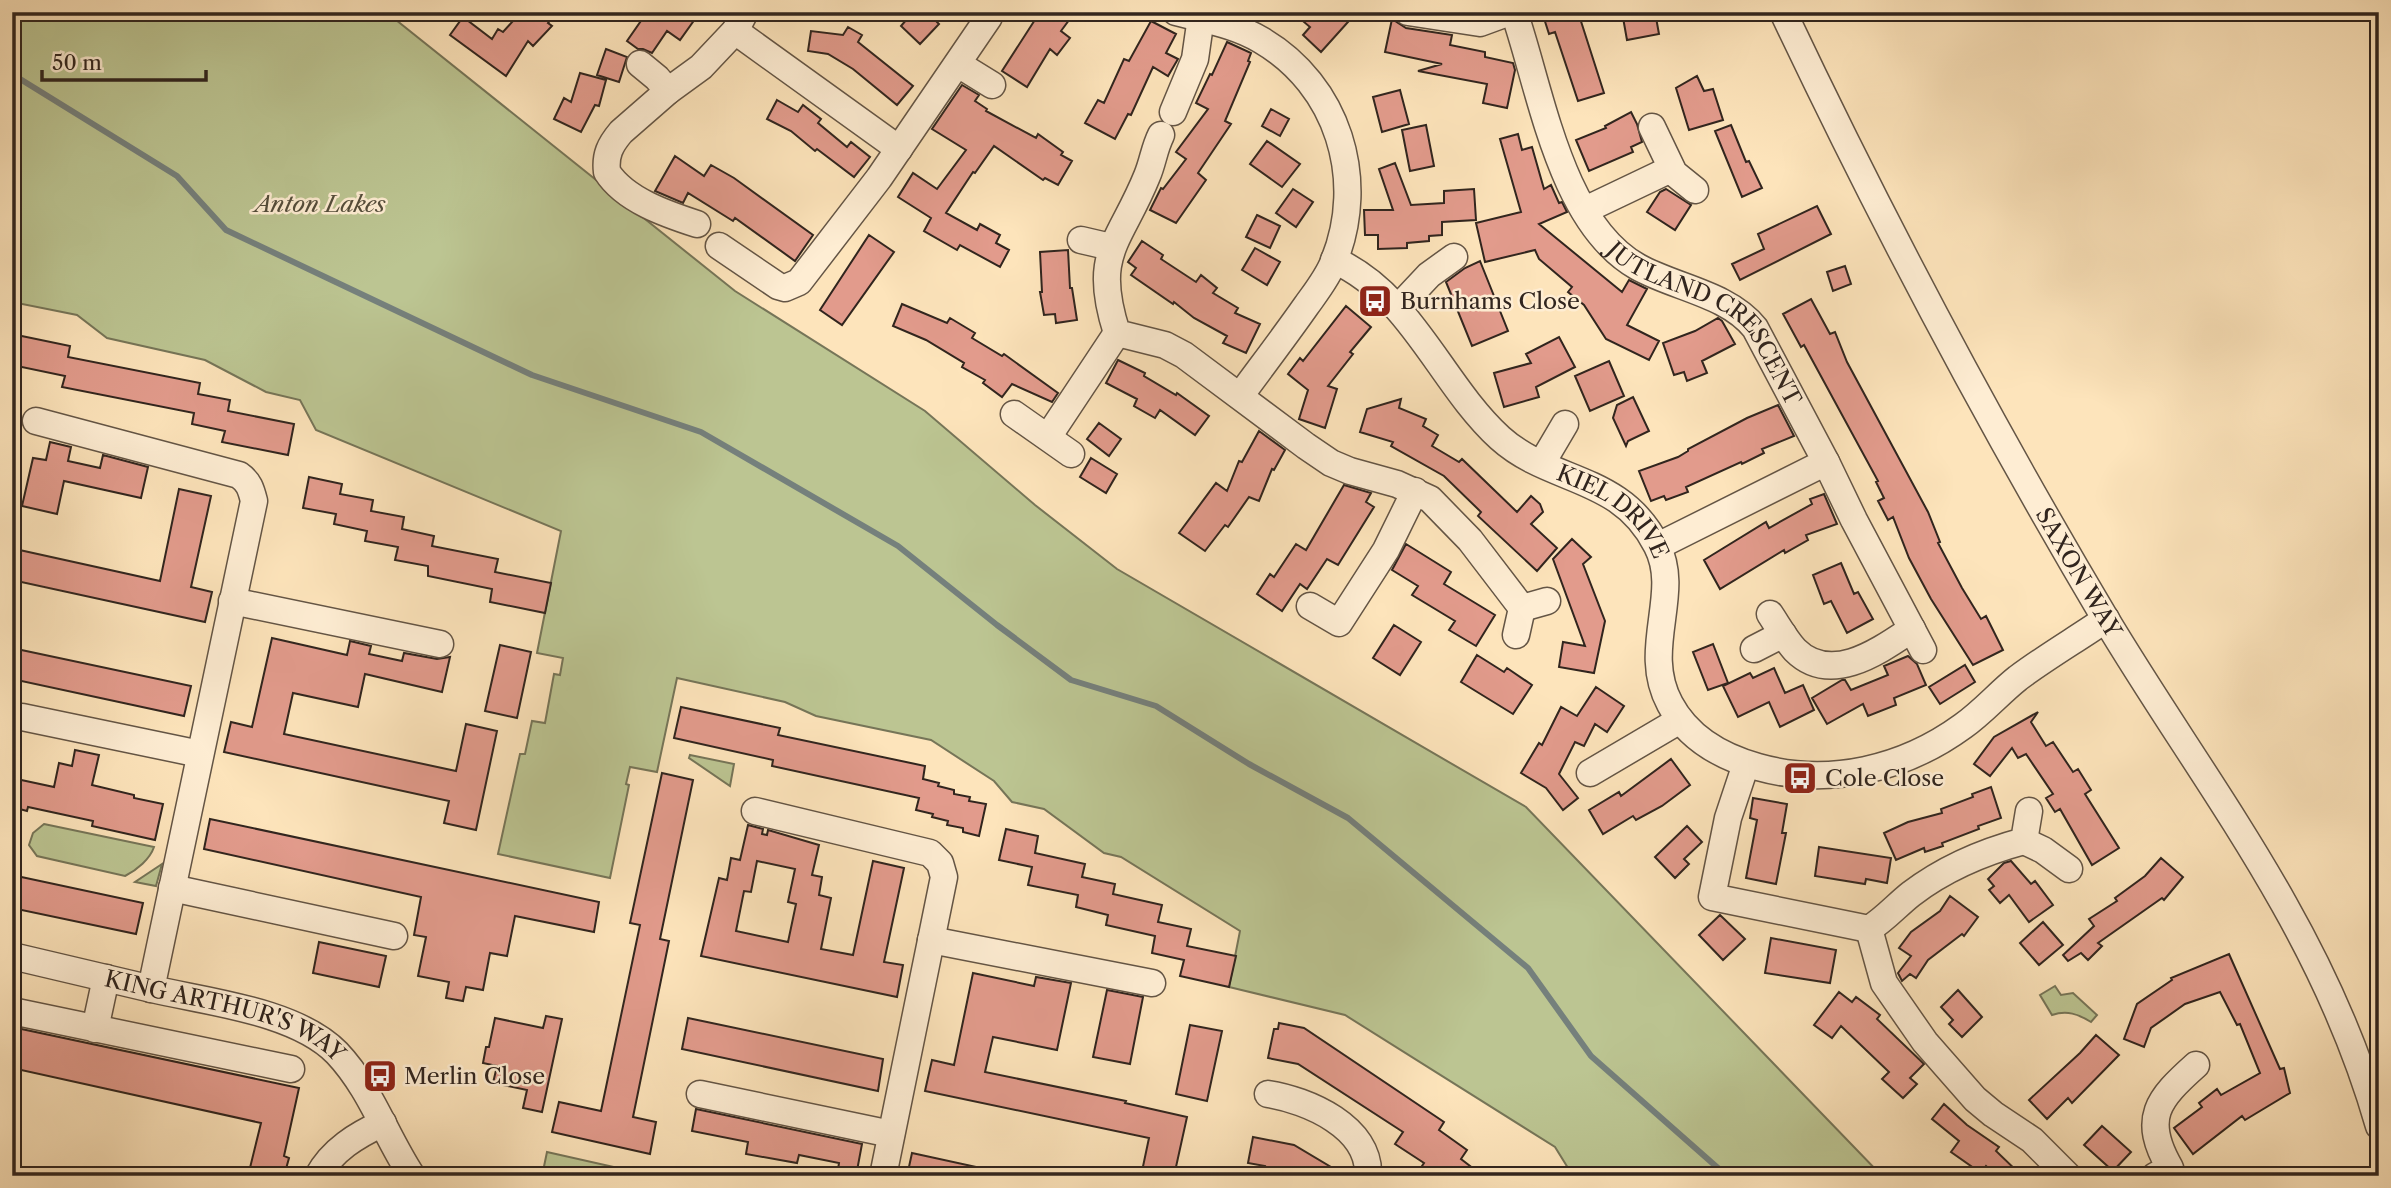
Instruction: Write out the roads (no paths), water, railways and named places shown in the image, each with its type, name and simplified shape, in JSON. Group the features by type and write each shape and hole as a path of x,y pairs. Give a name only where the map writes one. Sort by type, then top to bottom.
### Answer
{"street":[{"name":"JUTLAND CRESCENT","path":"1408,12 1480,23 1512,12 1527,48 1556,153 1584,210 1611,247 1624,258 1673,284 1727,304 1747,318 1755,328 1917,640 1832,666 1807,659 1796,650 1777,624 1754,649"},
{"name":"SAXON WAY","path":"1783,12 1860,171 1976,393 2106,620 2235,821 2286,906 2340,1020 2379,1126"},
{"path":"1048,438 1117,333 1106,290 1111,247 1148,175 1153,154 1195,59 1189,15 1229,24 1262,40 1300,70 1330,111 1344,147 1349,183 1346,219 1334,260 1312,297 1240,396"},
{"path":"719,246 778,286 793,287 805,275 899,149 989,17"},
{"path":"696,224 651,206 621,186 607,172 607,155 611,143 621,132 667,91 701,67 740,22 899,149"},
{"path":"640,64 657,78 667,91"},
{"path":"958,64 992,85"},
{"path":"1652,128 1671,169 1695,190"},
{"path":"1584,210 1671,169"},
{"path":"1081,240 1111,247"},
{"path":"1398,308 1429,275 1454,257"},
{"name":"KIEL DRIVE","path":"1334,260 1346,266 1398,308 1489,427 1519,451 1610,493 1624,503 1658,546 1663,566 1665,585 1657,647 1662,685 1669,703 1680,720 1706,744 1746,764 1793,775 1814,776 1862,771 1902,759 1943,740 1965,725 2021,676 2106,620"},
{"path":"1117,333 1165,345 1184,355 1331,463 1415,491 1430,499 1456,524 1522,608"},
{"path":"1014,414 1071,454"},
{"path":"36,421 239,475 246,481 254,501 151,989"},
{"path":"1542,463 1565,424"},
{"path":"1658,546 1826,462"},
{"path":"1310,606 1339,623 1385,550 1415,491"},
{"path":"232,601 440,644"},
{"path":"1522,608 1547,601"},
{"path":"1516,635 1522,608"},
{"path":"22,717 200,754"},
{"path":"1590,773 1680,720"},
{"path":"1746,764 1726,829 1712,897 1868,929 1920,888 1951,868 1991,850 2024,841 2043,850 2069,869"},
{"path":"755,811 930,853 940,863 944,877 883,1176"},
{"path":"2024,841 2029,811"},
{"path":"172,888 394,936"},
{"path":"1868,929 1884,983 1908,1020 1952,1076 1993,1114 2032,1140 2068,1176"},
{"path":"931,940 1152,983"},
{"name":"KING ARTHUR'S WAY","path":"12,956 264,1016 297,1027 318,1038 335,1052 360,1082 412,1176"},
{"path":"95,1029 106,978"},
{"path":"12,1011 291,1069"},
{"path":"2167,1173 2155,1127 2157,1113 2168,1090 2196,1065"},
{"path":"700,1094 891,1134"},
{"path":"1268,1094 1290,1097 1308,1104 1339,1123 1363,1148 1369,1168 1368,1176"},
{"path":"318,1176 323,1166 341,1148 357,1136 383,1123"}],"waterway":[{"path":"12,74 177,176 226,230 532,375 701,432 898,546 1071,680 1156,706 1249,764 1348,818 1528,968 1591,1056 1727,1176"}],"place":[{"name":"Burnhams Close","path":"1375,301"},
{"name":"Cole Close","path":"1800,778"},
{"name":"Merlin Close","path":"380,1076"}],"park label":[{"name":"Anton Lakes","path":"320,204"}]}
